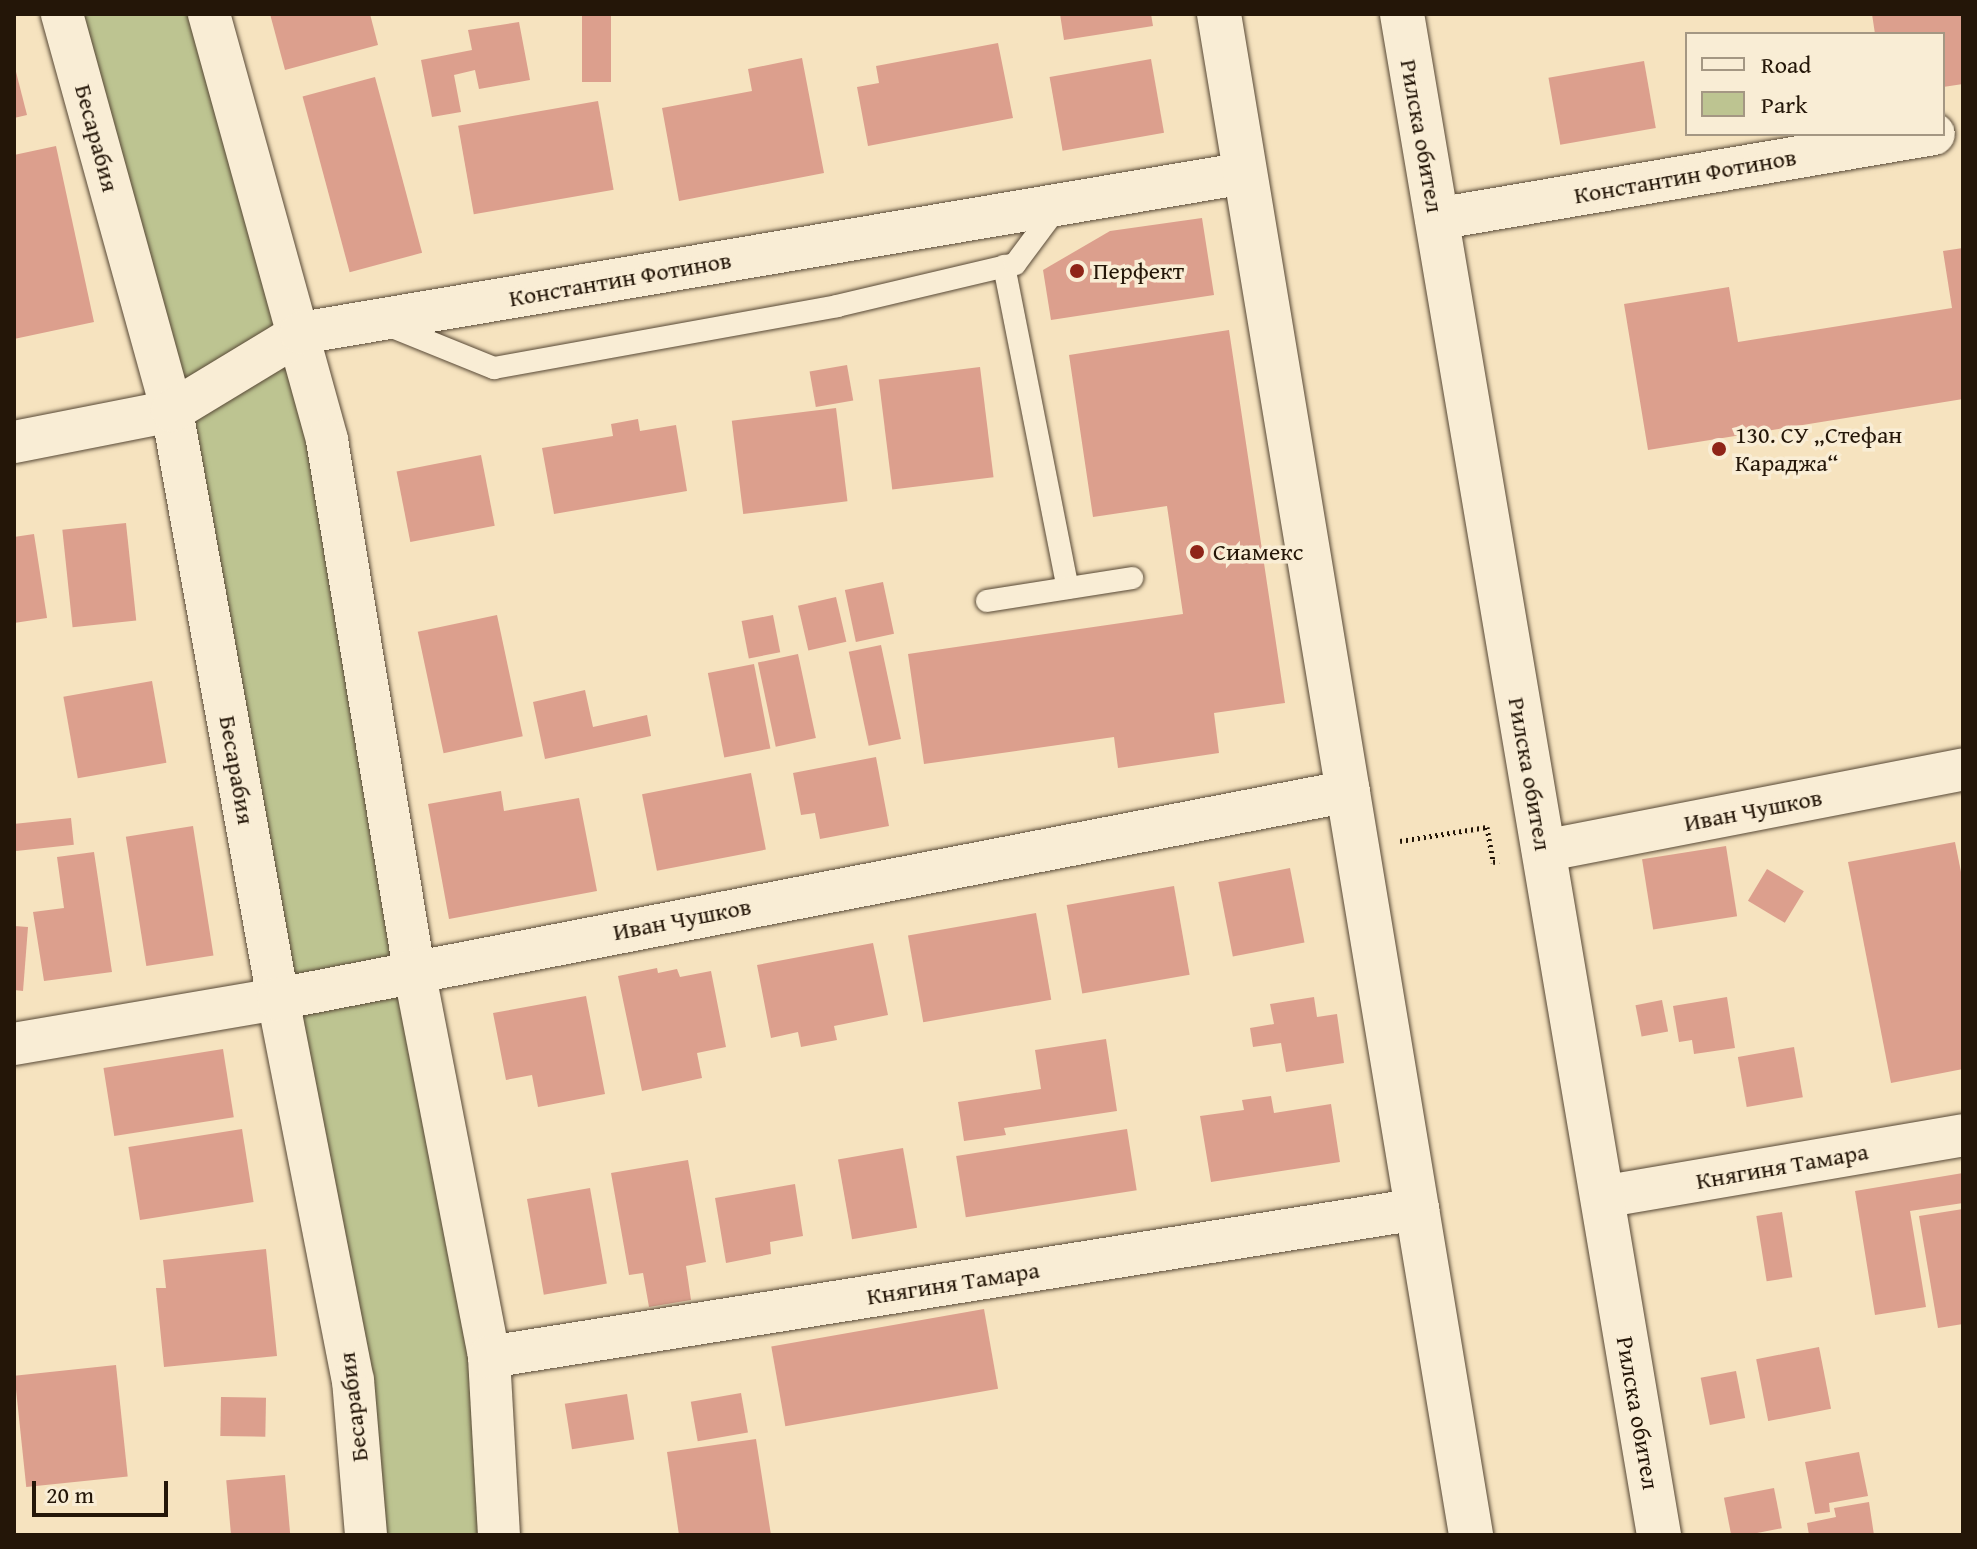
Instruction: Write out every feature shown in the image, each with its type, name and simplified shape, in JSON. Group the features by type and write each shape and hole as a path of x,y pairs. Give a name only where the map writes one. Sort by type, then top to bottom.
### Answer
{"street":[{"name":"Бесарабия","path":"62,14 172,411 278,999 353,1380 366,1535"},
{"path":"209,14 301,333 327,440 414,970 489,1357 499,1535"},
{"path":"1219,14 1471,1535"},
{"name":"Рилска обител","path":"1402,14 1659,1535"},
{"name":"Константин Фотинов","path":"1436,219 1922,136"},
{"name":"Константин Фотинов","path":"14,442 172,411 301,333 1245,173"},
{"name":"Иван Чушков","path":"1543,851 1963,769"},
{"name":"Иван Чушков","path":"14,1044 278,999 414,970 1349,791"},
{"name":"Княгиня Тамара","path":"1602,1197 1963,1135"},
{"name":"Княгиня Тамара","path":"489,1357 1418,1209"}],"lane":[{"path":"376,320 494,368 837,306 1015,264 1060,205"},
{"path":"1004,266 1068,588"},
{"path":"987,601 1132,578"}],"path":[{"path":"1396,842 1487,827"}],"green space":[{"path":"62,14 209,14 301,333 499,1535 366,1535 172,411"}],"building":[{"path":"270,14 370,14 378,45 285,70"},
{"path":"582,14 611,14 611,82 582,82"},
{"path":"1060,14 1151,14 1153,26 1064,40"},
{"path":"1872,14 1963,14 1963,84 1945,87 1945,32 1875,32"},
{"path":"519,22 530,80 479,89 475,70 454,75 461,112 432,117 421,60 472,50 468,30"},
{"path":"998,43 1013,118 868,146 857,87 879,83 876,66"},
{"path":"802,58 824,173 679,201 662,108 752,91 748,69"},
{"path":"1151,59 1164,133 1063,151 1050,77"},
{"path":"1644,61 1656,128 1560,145 1548,78"},
{"path":"14,64 27,115 14,118"},
{"path":"375,77 422,253 350,272 303,96"},
{"path":"598,101 614,190 474,214 458,126"},
{"path":"56,146 94,322 14,339 14,155"},
{"path":"1202,218 1214,295 1051,320 1043,270 1110,231"},
{"path":"1963,248 1963,399 1648,450 1624,304 1729,287 1738,342 1952,308 1943,251"},
{"path":"1229,330 1285,703 1214,713 1219,753 1118,768 1114,737 924,764 908,654 1183,614 1167,506 1093,517 1069,355"},
{"path":"847,365 853,400 816,407 810,372"},
{"path":"980,367 994,477 892,490 879,379"},
{"path":"836,408 847,501 743,514 732,421"},
{"path":"638,419 640,431 676,425 687,491 554,514 542,448 613,436 611,424"},
{"path":"481,455 495,526 410,542 397,471"},
{"path":"126,523 136,620 73,627 62,530"},
{"path":"34,534 47,618 14,623 14,537"},
{"path":"883,582 894,634 856,642 845,590"},
{"path":"836,597 846,642 808,651 798,606"},
{"path":"497,615 523,736 444,753 418,632"},
{"path":"773,615 780,652 749,658 742,621"},
{"path":"881,645 901,739 869,746 849,652"},
{"path":"798,654 816,738 776,747 758,663"},
{"path":"754,664 770,748 724,757 708,673"},
{"path":"152,681 166,763 78,778 63,697"},
{"path":"585,690 593,727 647,715 651,736 545,759 533,702"},
{"path":"876,757 889,826 820,839 815,813 801,815 793,773"},
{"path":"751,773 766,850 657,871 642,794"},
{"path":"501,791 504,811 579,798 597,891 449,919 428,804"},
{"path":"71,818 74,845 16,851 14,824"},
{"path":"193,826 213,955 146,966 126,837"},
{"path":"1955,842 1963,882 1963,1069 1891,1083 1848,862"},
{"path":"1726,846 1737,916 1653,929 1642,859"},
{"path":"94,852 112,972 44,981 33,912 64,908 57,857"},
{"path":"1290,868 1305,943 1233,957 1218,882"},
{"path":"1767,869 1804,891 1785,923 1748,901"},
{"path":"1174,886 1190,975 1082,994 1067,905"},
{"path":"1036,913 1051,1000 923,1022 908,936"},
{"path":"14,926 28,927 23,991 14,990"},
{"path":"873,943 888,1015 834,1026 837,1040 801,1047 798,1032 771,1038 757,965"},
{"path":"657,968 658,973 677,969 680,977 711,971 726,1047 697,1053 702,1078 642,1091 618,976"},
{"path":"586,996 605,1094 538,1107 532,1075 506,1080 493,1013"},
{"path":"1314,997 1317,1017 1337,1014 1344,1063 1286,1072 1281,1043 1253,1047 1250,1028 1274,1024 1270,1004"},
{"path":"1727,997 1735,1048 1694,1054 1692,1040 1679,1042 1673,1006"},
{"path":"1662,1000 1668,1031 1642,1037 1635,1005"},
{"path":"1106,1039 1117,1111 1004,1128 1006,1135 964,1141 958,1102 1041,1089 1035,1050"},
{"path":"1794,1047 1803,1097 1747,1107 1738,1057"},
{"path":"223,1049 234,1117 114,1136 103,1068"},
{"path":"1271,1096 1274,1113 1331,1104 1340,1162 1211,1182 1200,1116 1244,1110 1242,1100"},
{"path":"242,1129 254,1202 140,1220 128,1147"},
{"path":"1127,1129 1137,1190 966,1217 956,1156"},
{"path":"903,1148 917,1228 852,1239 838,1159"},
{"path":"688,1160 706,1262 686,1266 691,1300 649,1307 643,1273 629,1275 611,1173"},
{"path":"1963,1173 1963,1203 1910,1211 1926,1307 1875,1315 1855,1191"},
{"path":"795,1184 803,1236 770,1242 771,1254 726,1263 715,1198"},
{"path":"590,1188 607,1284 544,1295 527,1199"},
{"path":"1963,1209 1963,1324 1938,1328 1919,1216"},
{"path":"1782,1212 1792,1277 1767,1281 1756,1216"},
{"path":"266,1249 277,1356 164,1367 156,1288 166,1288 163,1260"},
{"path":"984,1309 998,1389 785,1426 771,1347"},
{"path":"1819,1347 1831,1409 1768,1421 1756,1359"},
{"path":"116,1365 128,1476 26,1487 15,1376"},
{"path":"1736,1371 1745,1418 1710,1425 1701,1378"},
{"path":"741,1393 748,1432 698,1441 691,1402"},
{"path":"627,1394 634,1439 572,1449 565,1404"},
{"path":"221,1397 266,1398 265,1437 220,1436"},
{"path":"756,1439 771,1535 679,1535 667,1452"},
{"path":"1859,1452 1868,1496 1829,1503 1830,1512 1815,1514 1805,1462"},
{"path":"285,1475 290,1535 231,1535 226,1480"},
{"path":"1774,1488 1782,1528 1731,1535 1724,1498"},
{"path":"1869,1502 1874,1535 1809,1535 1807,1523 1836,1517 1834,1508"}],"place":[{"name":"Перфект","path":"1077,271"},
{"name":"130. СУ „Стефан Караджа“","path":"1719,449"},
{"name":"Сиамекс","path":"1197,552"}]}
